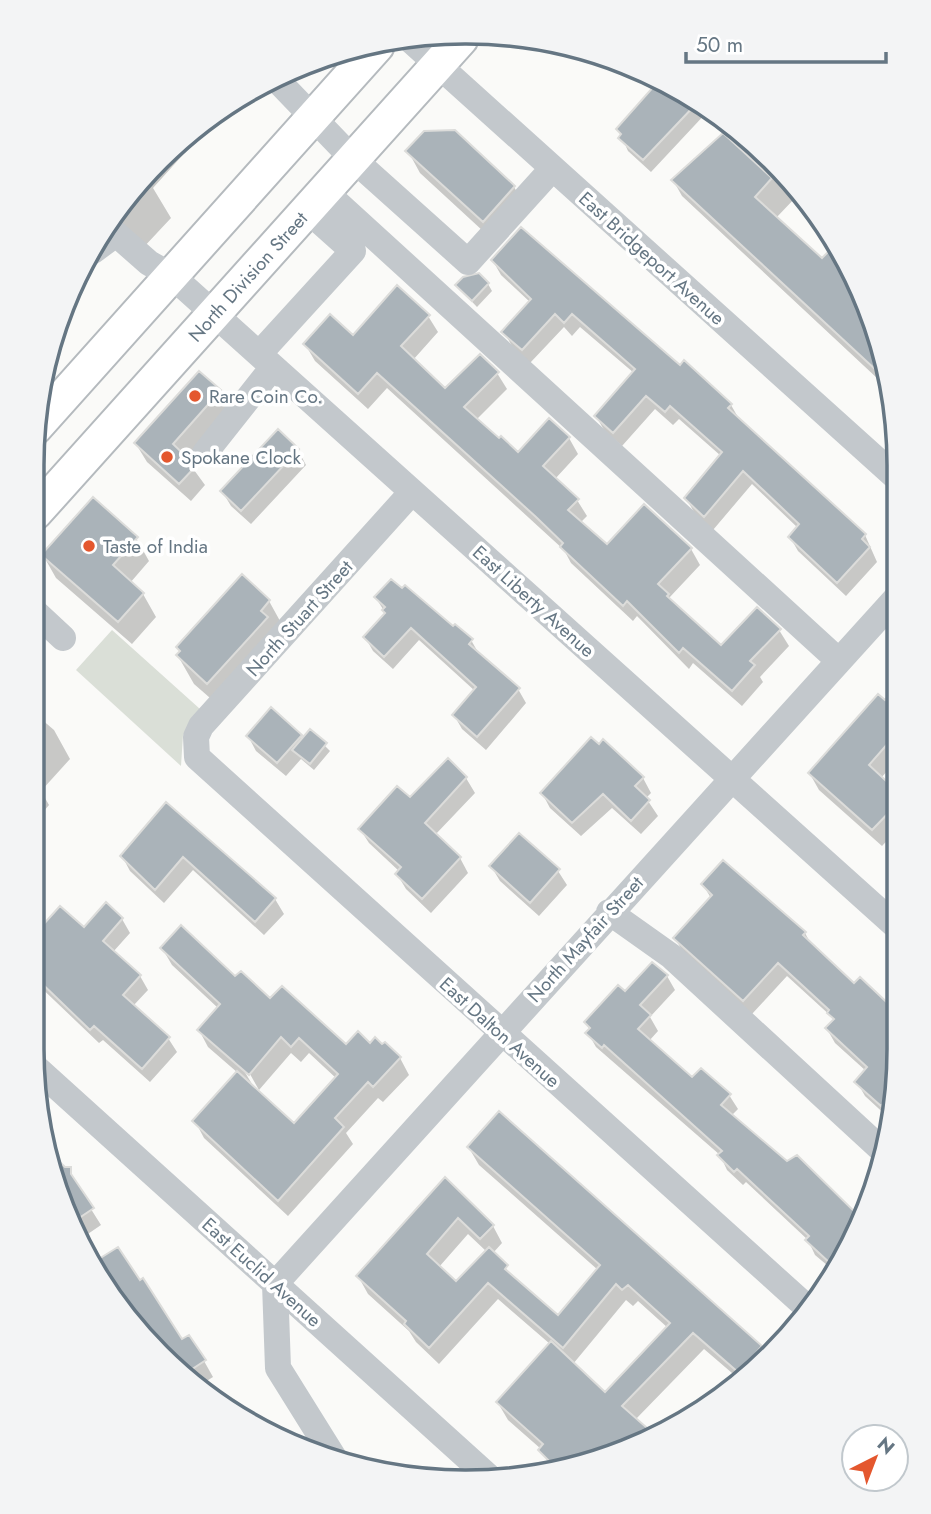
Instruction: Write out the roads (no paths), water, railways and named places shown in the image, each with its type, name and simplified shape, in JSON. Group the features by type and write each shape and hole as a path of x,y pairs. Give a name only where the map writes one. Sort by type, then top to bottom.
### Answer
{"main road":[{"name":"North Division Street","path":"44,503 456,44"},
{"path":"48,404 172,276 369,55"}],"street":[{"name":"East Bridgeport Avenue","path":"417,47 887,470"},
{"path":"282,86 352,158 468,262 552,169"},
{"path":"205,453 266,361 353,251 315,199"},
{"path":"315,199 839,661"},
{"name":"East Liberty Avenue","path":"111,238 116,234 149,263 172,276 212,315 887,918"},
{"name":"North Stuart Street","path":"195,749 201,726 412,492"},
{"name":"North Mayfair Street","path":"275,1284 609,912 887,608"},
{"path":"44,620 63,638"},
{"name":"East Dalton Avenue","path":"195,749 202,764 802,1303"},
{"path":"609,912 671,956 876,1144"},
{"name":"East Euclid Avenue","path":"45,1076 481,1469"},
{"path":"275,1284 278,1368 327,1447"}],"place":[{"name":"Rare Coin Co.","path":"195,396"},
{"name":"Spokane Clock","path":"167,457"},
{"name":"Taste of India","path":"89,546"}]}
